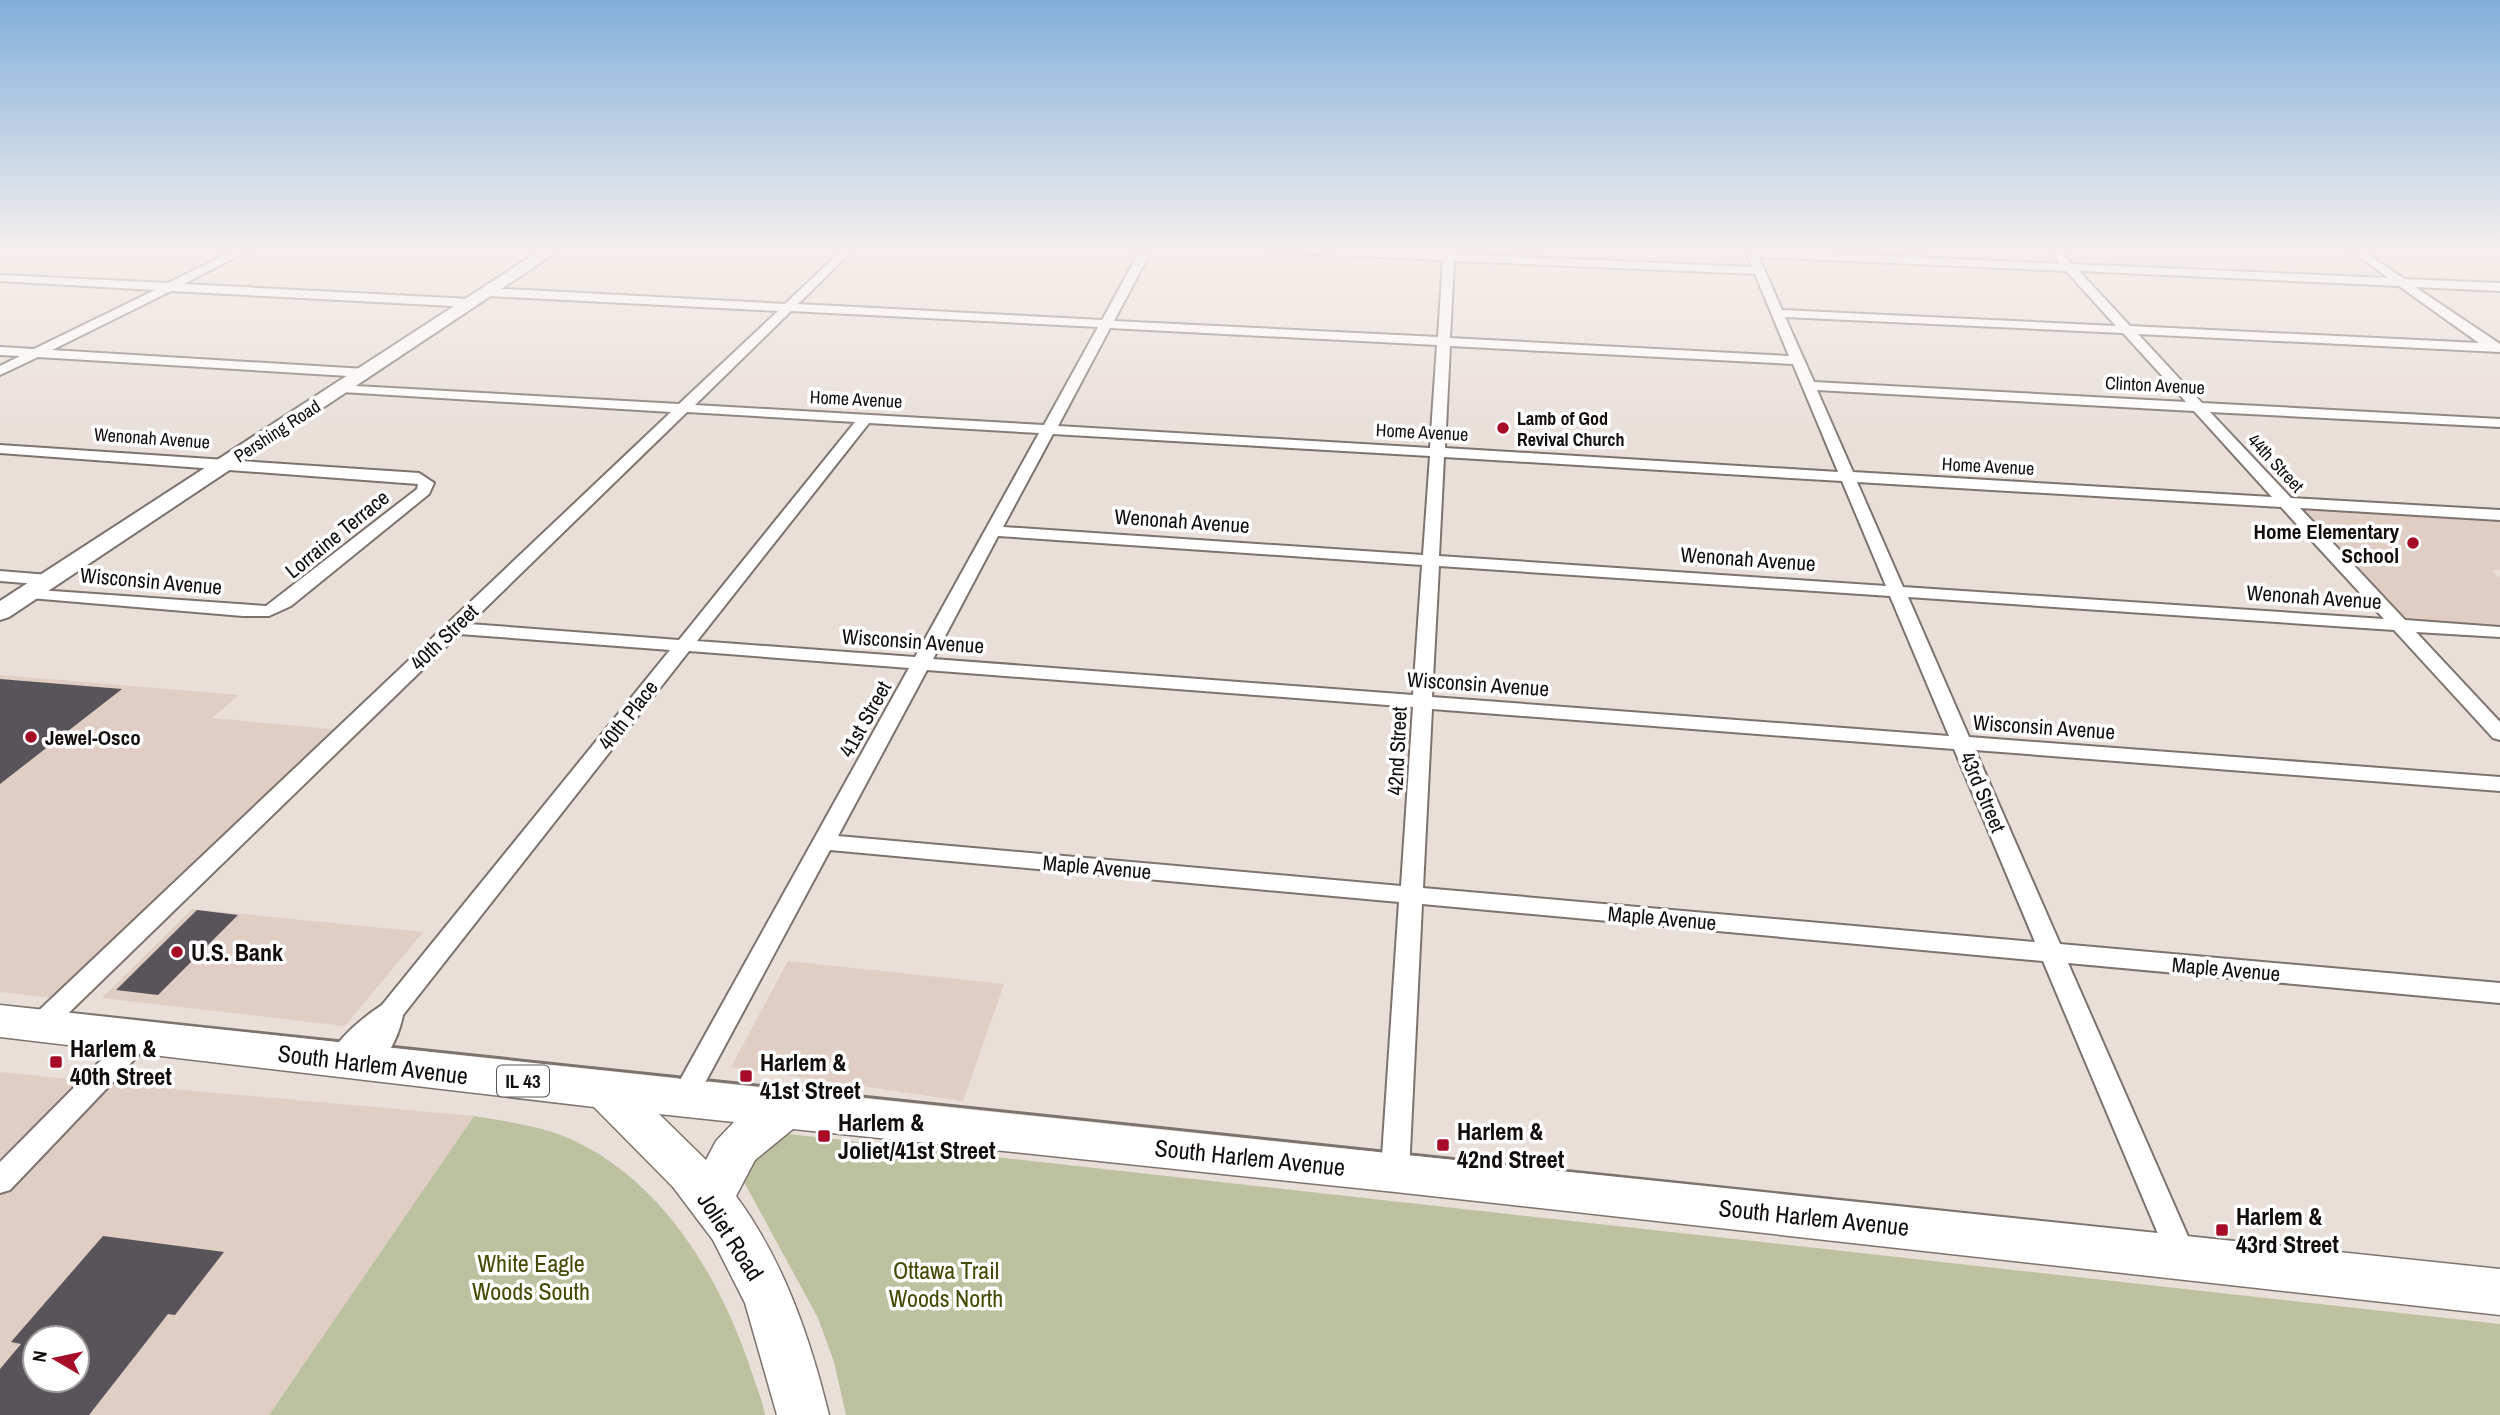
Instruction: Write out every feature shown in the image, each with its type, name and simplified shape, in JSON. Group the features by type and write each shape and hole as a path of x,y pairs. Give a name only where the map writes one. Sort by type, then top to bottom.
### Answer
{"main road":[{"name":"Pershing Road","path":"0,612 453,315"},
{"name":"South Harlem Avenue","path":"0,1021 683,1099 1395,1172 2500,1292"},
{"name":"Joliet Road","path":"605,1090 712,1199 742,1244 766,1290 795,1379 803,1415"},
{"path":"712,1199 724,1167 740,1142 786,1110"}],"street":[{"path":"0,371 113,315"},
{"name":"40th Street","path":"40,1025 780,315"},
{"path":"939,315 1798,360"},
{"name":"41st Street","path":"683,1099 1112,315"},
{"name":"42nd Street","path":"1395,1172 1446,315"},
{"name":"43rd Street","path":"1779,315 2182,1257"},
{"path":"1820,315 2498,349"},
{"name":"44th Street","path":"2113,315 2500,734"},
{"path":"2449,315 2498,349"},
{"path":"0,351 365,373"},
{"name":"Clinton Avenue","path":"1809,386 2500,423"},
{"name":"Home Avenue","path":"342,388 2500,515"},
{"name":"40th Place","path":"352,1061 387,1032 391,1012 865,419"},
{"name":"Wenonah Avenue","path":"0,449 419,478 426,483"},
{"name":"Lorraine Terrace","path":"269,611 285,602 424,491 426,483"},
{"name":"Wenonah Avenue","path":"993,531 2500,632"},
{"name":"Wisconsin Avenue","path":"0,576 49,580"},
{"name":"Wisconsin Avenue","path":"30,593 269,611"},
{"name":"Wisconsin Avenue","path":"454,628 2500,785"},
{"name":"Maple Avenue","path":"824,842 2500,993"},
{"path":"0,1181 140,1037"}],"shaded area":[{"name":"Home Elementary School","path":"2290,503 2500,516 2500,570 2491,570 2500,578 2500,632 2403,625"},
{"path":"0,675 239,695 212,718 342,730 63,999 0,992"},
{"path":"192,909 423,932 345,1026 102,998"},
{"path":"788,961 1004,984 963,1101 731,1067"},
{"path":"0,1072 474,1116 269,1415 0,1415"}],"green space":[{"name":"White Eagle Woods South","path":"474,1116 540,1128 565,1137 608,1160 636,1182 684,1236 704,1266 736,1331 765,1415 269,1415"},
{"name":"Ottawa Trail Woods North","path":"788,1134 2500,1324 2500,1415 846,1415 834,1362 818,1318 744,1182 742,1164 773,1136"}],"building":[{"name":"Jewel-Osco","path":"0,679 122,689 0,784"},
{"name":"U.S. Bank","path":"197,910 238,915 158,995 116,990"},
{"path":"103,1236 224,1252 175,1315 168,1314 89,1415 0,1415 0,1369 21,1344 21,1394 91,1394 91,1324 27,1324"},
{"path":"21,1330 21,1344 11,1342"}],"place":[{"name":"Lamb of God Revival Church","path":"1503,428"},
{"name":"Home Elementary School","path":"2413,543"},
{"name":"Jewel-Osco","path":"31,737"},
{"name":"U.S. Bank","path":"177,952"},
{"name":"Harlem & 40th Street","path":"56,1062"},
{"name":"Harlem & 41st Street","path":"746,1076"},
{"name":"Harlem & Joliet/41st Street","path":"824,1136"},
{"name":"Harlem & 42nd Street","path":"1443,1145"},
{"name":"Harlem & 43rd Street","path":"2222,1230"}]}
